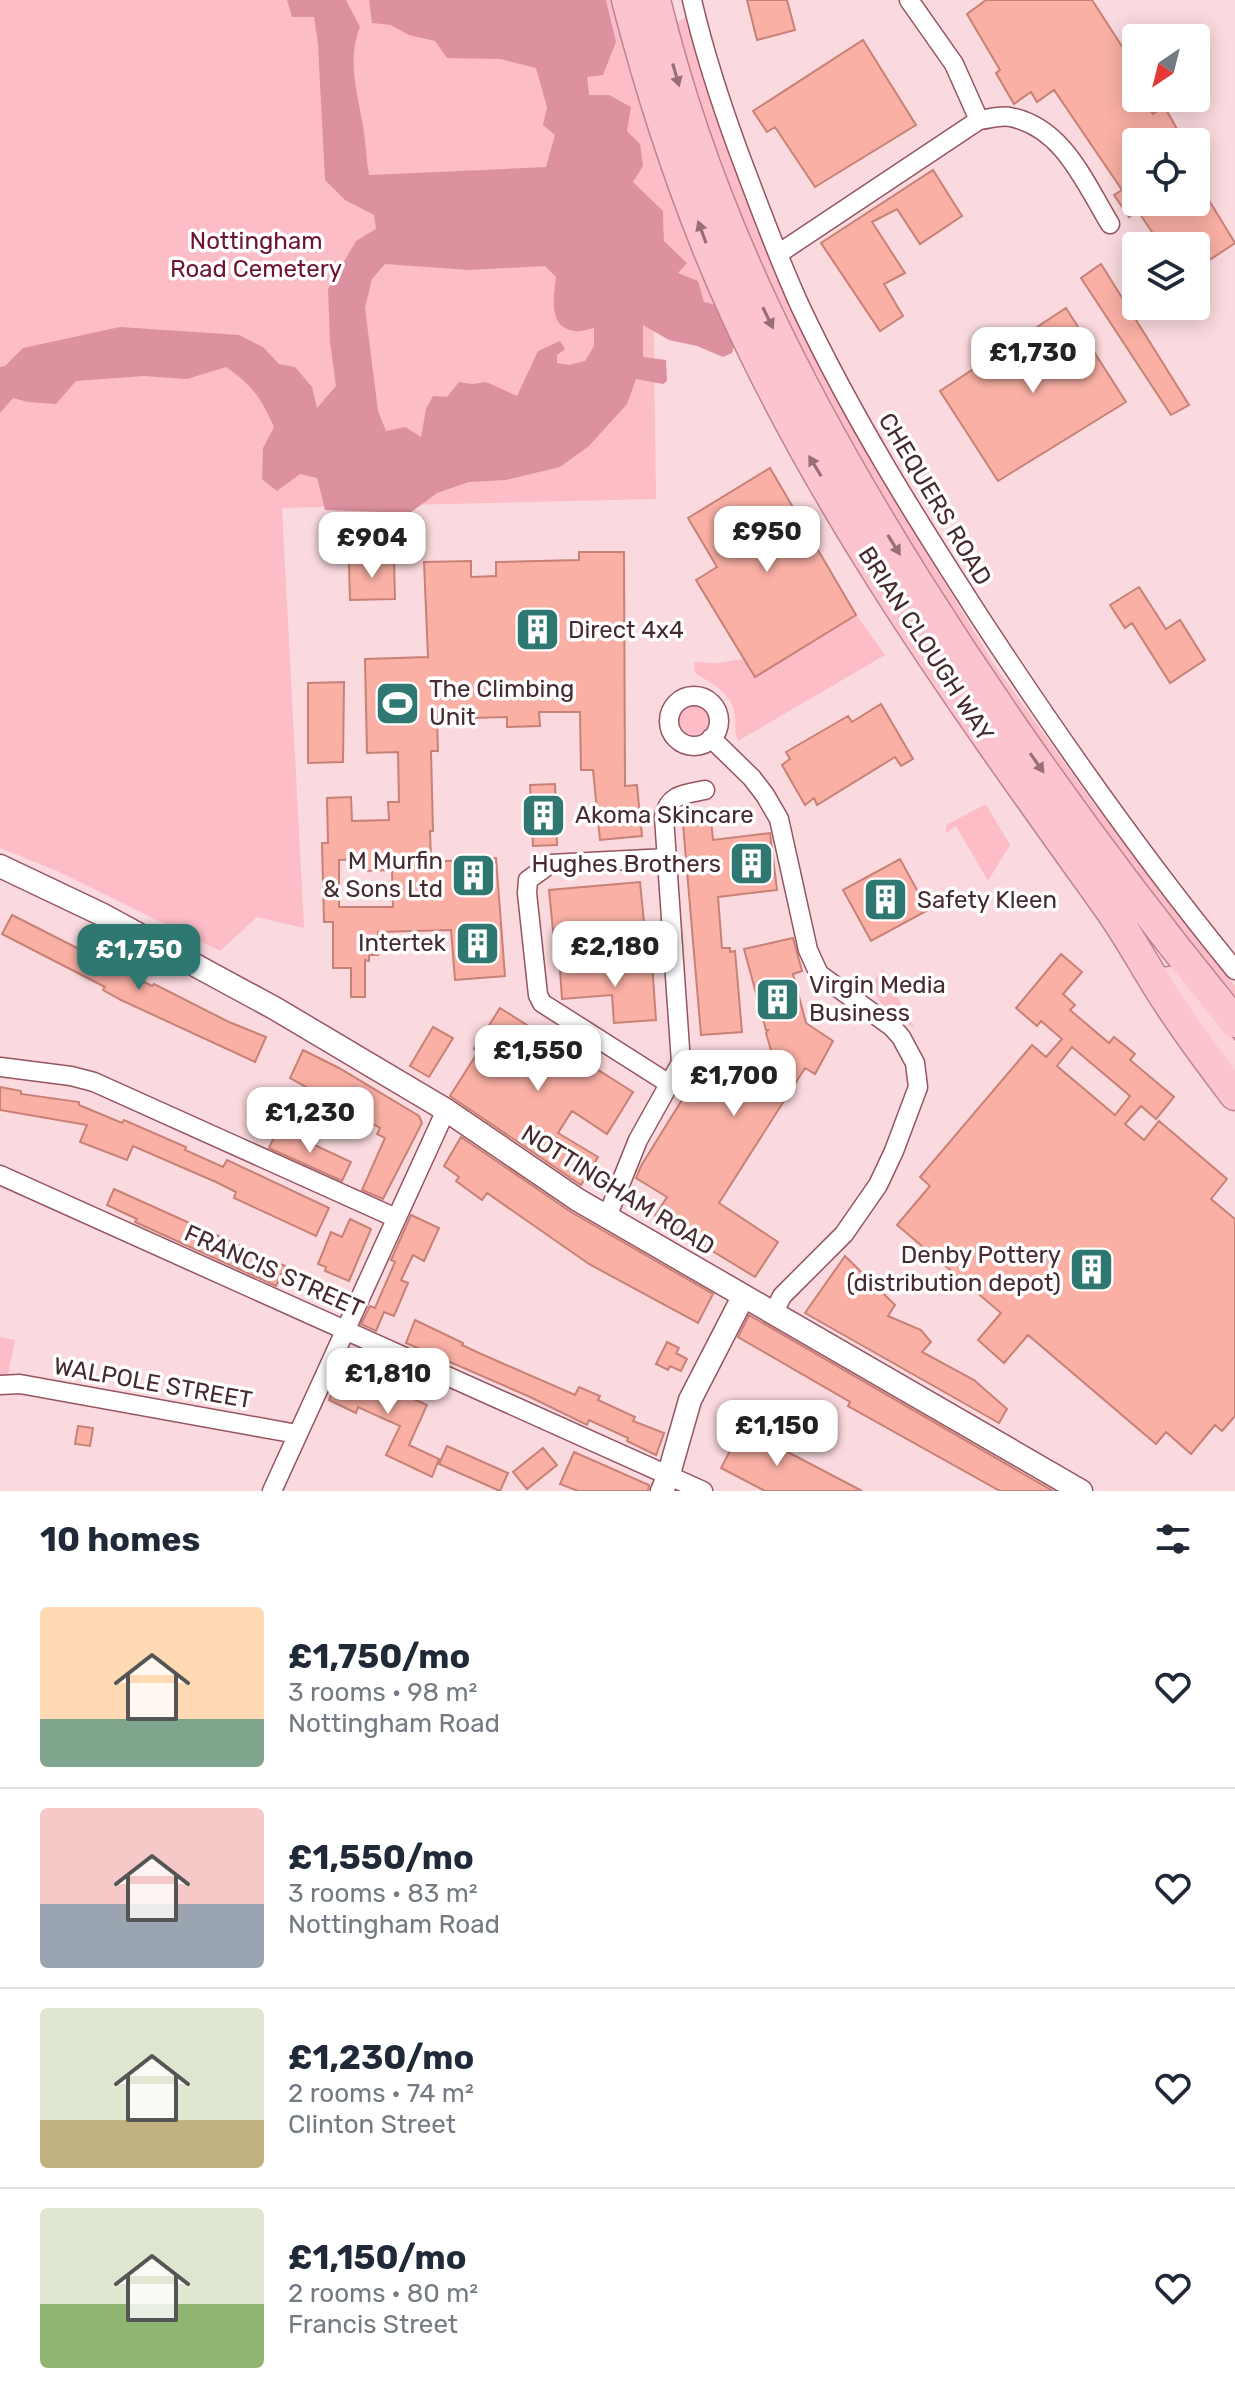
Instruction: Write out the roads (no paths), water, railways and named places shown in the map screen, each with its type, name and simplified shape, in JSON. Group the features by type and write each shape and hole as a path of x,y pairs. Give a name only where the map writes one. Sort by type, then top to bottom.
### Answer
{"highway":[{"name":"BRIAN CLOUGH WAY","path":"627,0 656,107 706,245 731,304 789,421 875,567 955,692 1106,903"},
{"name":"BRIAN CLOUGH WAY","path":"655,0 696,138 738,251 790,363 842,459 941,620 1035,760 1141,904 1235,1022"},
{"path":"1106,903 1168,1003 1235,1095"}],"main road":[{"name":"BRIAN CLOUGH WAY","path":"1106,903 1235,1065"}],"street":[{"name":"CHEQUERS ROAD","path":"692,0 715,86 778,254 801,308 849,402 953,576 1081,765 1235,970"},
{"path":"909,0 954,64 979,120"},
{"path":"778,254 979,120 1008,116 1035,125 1063,148 1110,224"},
{"path":"711,738 752,778 779,819 808,950 815,968 834,986 892,1027 908,1048 917,1072 918,1087 914,1101 878,1185 844,1234 782,1296 773,1314"},
{"path":"607,1217 638,1140 681,1063 664,817 670,800 705,790"},
{"path":"667,858 550,864 528,880 527,893 538,995 542,1003 671,1085"},
{"name":"NOTTINGHAM ROAD","path":"0,866 101,914 276,1009 446,1110 607,1217 1081,1491"},
{"path":"0,1067 94,1082 396,1218"},
{"path":"272,1491 446,1110"},
{"name":"FRANCIS STREET","path":"0,1175 344,1329 665,1484 703,1491"},
{"path":"665,1484 690,1400 743,1297"},
{"name":"WALPOLE STREET","path":"0,1385 20,1384 297,1434"}],"place":[{"name":"Direct 4x4","path":"537,630"},
{"name":"The Climbing Unit","path":"398,703"},
{"name":"Akoma Skincare","path":"544,815"},
{"name":"Hughes Brothers","path":"752,864"},
{"name":"M Murfin & Sons Ltd","path":"474,875"},
{"name":"Safety Kleen","path":"886,900"},
{"name":"Intertek","path":"477,943"},
{"name":"Virgin Media Business","path":"778,999"},
{"name":"Denby Pottery (distribution depot)","path":"1092,1269"}],"park label":[{"name":"Nottingham Road Cemetery","path":"256,255"}]}
